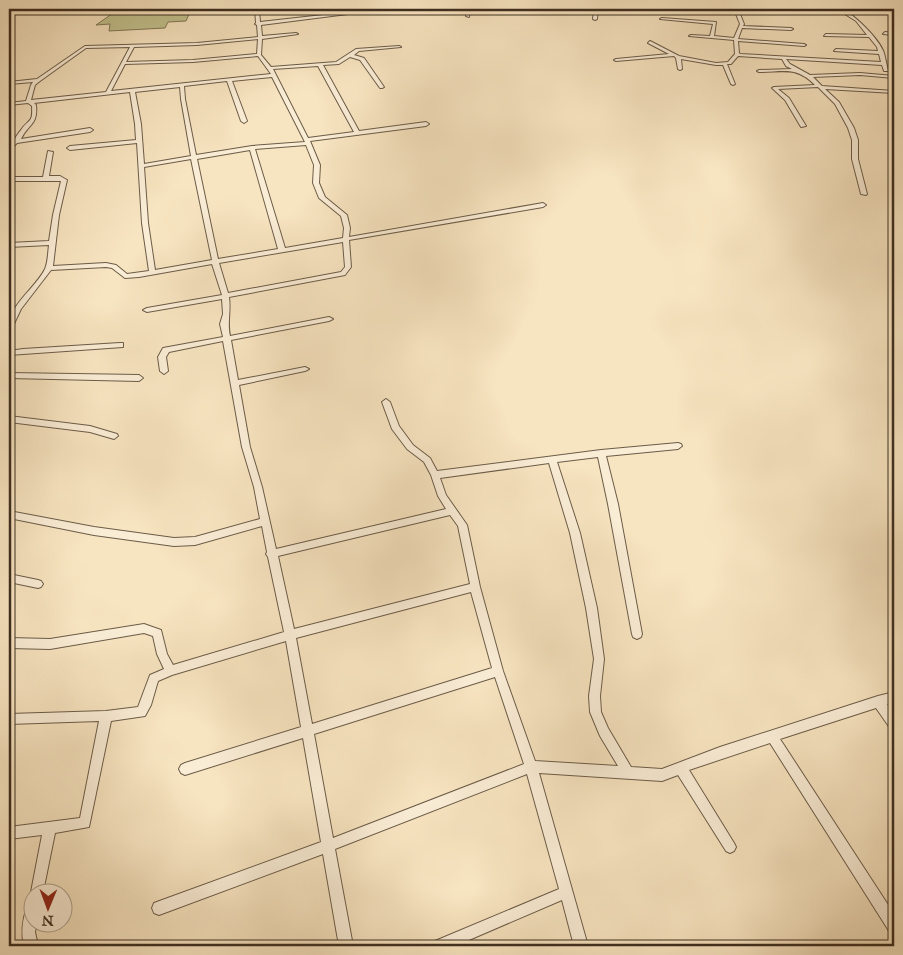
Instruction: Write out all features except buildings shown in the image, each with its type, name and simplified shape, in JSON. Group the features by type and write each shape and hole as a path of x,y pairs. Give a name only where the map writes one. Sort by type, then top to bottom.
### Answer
{"street":[{"path":"147,310 343,274 348,267 347,228 344,215 322,198 316,183 317,165 308,142 270,68 259,55 260,38 257,9"},
{"path":"258,24 385,9"},
{"path":"468,9 468,16"},
{"path":"595,19 596,9"},
{"path":"736,9 742,24 736,39 737,54"},
{"path":"839,9 857,20 882,52 888,76"},
{"path":"662,19 715,23 712,37"},
{"path":"742,27 791,29"},
{"path":"885,33 894,34"},
{"path":"28,101 38,80 85,47 198,44 296,34"},
{"path":"826,35 870,36"},
{"path":"691,36 804,45"},
{"path":"650,42 676,56 680,69"},
{"path":"108,92 133,45"},
{"path":"270,68 337,62 363,50 399,47"},
{"path":"836,50 882,52"},
{"path":"737,54 784,59 884,64"},
{"path":"616,60 676,56 725,64 737,54"},
{"path":"123,63 193,61 259,55"},
{"path":"350,55 362,59 382,88"},
{"path":"784,59 797,70 809,76 837,103 851,128 855,140 856,159 864,194"},
{"path":"320,64 358,134"},
{"path":"725,64 733,84"},
{"path":"758,71 797,70"},
{"path":"809,76 860,74 894,77"},
{"path":"9,104 273,75"},
{"path":"9,83 38,80"},
{"path":"229,80 244,121"},
{"path":"182,85 183,99 215,261 227,296 228,310 224,324 246,447 265,521 290,636 346,946"},
{"path":"803,126 787,99 774,88 819,86 894,92"},
{"path":"132,90 141,166 145,223 152,272"},
{"path":"9,159 10,147 16,142 22,130 32,122 35,116 34,105 28,101"},
{"path":"141,166 194,156 308,142 426,124"},
{"path":"16,142 90,130"},
{"path":"70,148 138,141"},
{"path":"252,148 282,250"},
{"path":"46,178 50,152"},
{"path":"9,180 46,178 64,180 49,268 18,309 9,326"},
{"path":"49,268 106,265 114,266 125,276 544,206"},
{"path":"9,245 53,243"},
{"path":"9,309 18,309"},
{"path":"164,371 162,358 166,350 329,319"},
{"path":"9,353 42,349 88,349 120,345"},
{"path":"235,383 305,369"},
{"path":"9,375 140,378"},
{"path":"386,402 395,427 410,447 427,460 435,475 442,496 462,525 475,587 498,671 531,767 581,946"},
{"path":"9,419 90,429 114,436"},
{"path":"435,475 601,453 678,446"},
{"path":"601,453 613,504 637,634"},
{"path":"552,459 568,504 592,612 600,662 594,690 597,718 627,772"},
{"path":"272,554 451,511"},
{"path":"9,515 135,537 187,542 265,521"},
{"path":"9,578 38,584"},
{"path":"9,719 106,716 141,712 154,678 170,672 290,636 475,587"},
{"path":"9,644 50,644 144,628 157,633 162,654 170,672"},
{"path":"185,769 498,671"},
{"path":"159,908 327,846 531,767 662,775 772,736 894,697"},
{"path":"878,701 894,724"},
{"path":"9,833 85,822 106,716"},
{"path":"772,736 894,926"},
{"path":"681,768 730,847"},
{"path":"39,882 50,828"},
{"path":"440,946 566,892"},
{"path":"28,932 31,946"}],"green space":[{"path":"119,9 181,9 190,12 186,21 168,22 165,28 109,31 110,24 96,25"}]}
